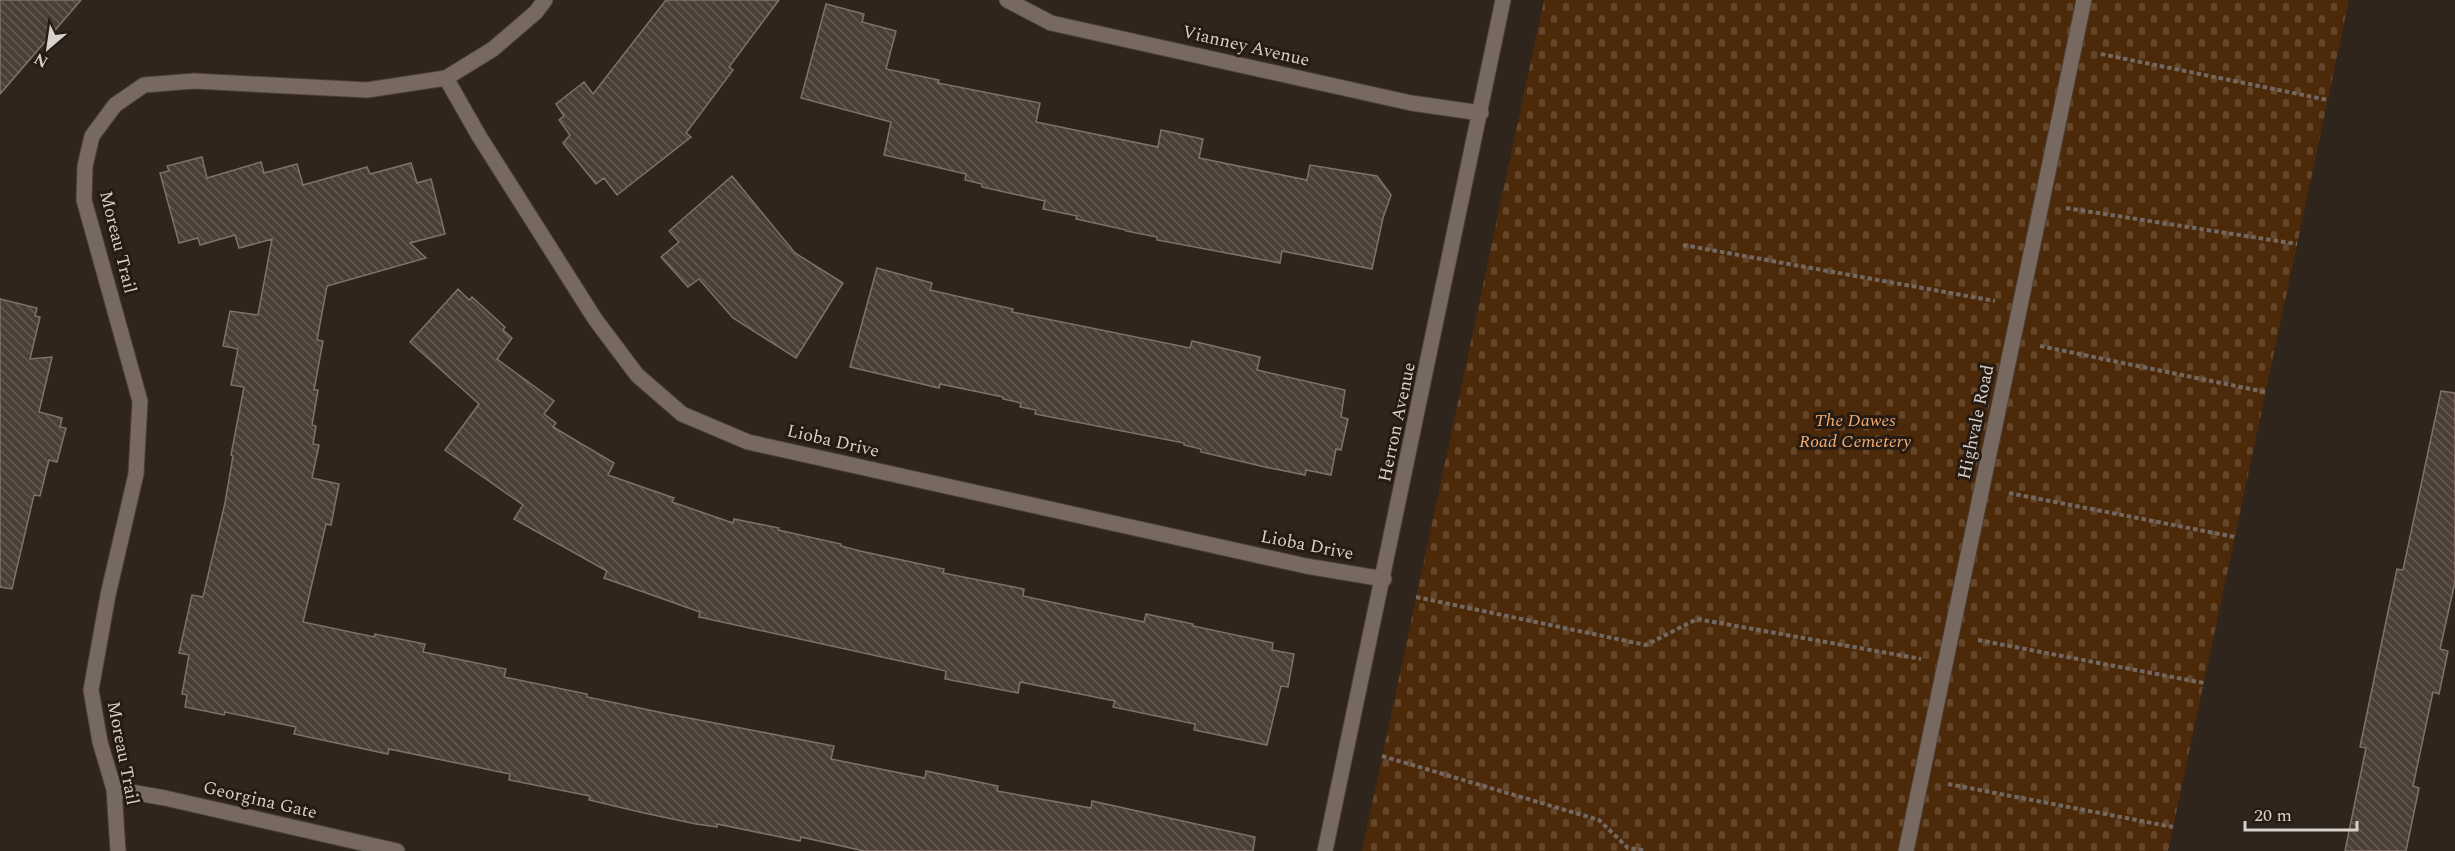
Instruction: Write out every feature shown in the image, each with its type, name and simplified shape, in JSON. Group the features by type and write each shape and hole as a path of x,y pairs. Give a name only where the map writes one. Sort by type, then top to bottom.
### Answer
{"street":[{"name":"Moreau Trail","path":"118,851 114,789 100,742 91,690 108,595 136,474 140,401 84,200 85,166 92,136 115,105 144,86 194,81 367,90 446,78 493,50 536,12 545,0"},
{"name":"Vianney Avenue","path":"1007,0 1051,23 1411,103 1481,113"},
{"name":"Herron Avenue","path":"1325,851 1384,579 1503,0"},
{"name":"Highvale Road","path":"1906,851 2084,0"},
{"name":"Lioba Drive","path":"446,78 479,136 595,319 637,375 682,414 748,442 1306,566 1384,579"},
{"name":"Georgina Gate","path":"114,789 165,798 398,851"}],"path":[{"path":"2074,48 2328,100"},
{"path":"2041,204 2297,244"},
{"path":"1683,244 2020,306"},
{"path":"2013,340 2265,392"},
{"path":"1982,488 2235,537"},
{"path":"1416,597 1646,645 1697,619 1945,664"},
{"path":"1951,635 2204,683"},
{"path":"1382,756 1599,820 1628,848 1646,851"},
{"path":"1921,778 2173,827"}],"green space":[{"name":"The Dawes Road Cemetery","path":"1544,0 2349,0 2168,851 1362,851"}],"building":[{"path":"0,0 81,0 0,94"},
{"path":"666,0 779,0 729,67 733,70 686,133 691,137 617,195 604,178 596,184 563,143 570,135 559,120 564,116 556,104 584,82 593,94"},
{"path":"826,4 864,14 862,22 896,31 886,69 939,80 938,83 1040,103 1036,122 1158,147 1161,130 1203,139 1199,158 1307,180 1310,165 1377,176 1391,195 1383,218 1372,269 1282,251 1280,263 1157,240 1157,237 1076,219 1077,216 1043,209 1045,201 982,187 982,184 965,180 966,174 884,155 891,122 801,98"},
{"path":"202,157 207,178 261,162 264,173 297,164 303,185 367,167 370,174 411,163 417,183 431,179 445,234 410,243 426,258 327,286 317,340 323,341 314,390 318,390 312,425 316,426 313,444 319,445 312,478 339,484 331,525 326,524 303,622 374,637 375,634 425,644 423,652 506,669 504,677 587,694 587,697 834,746 831,759 925,778 926,771 998,786 997,791 1091,808 1092,801 1255,837 1253,851 864,851 801,837 800,841 717,824 717,827 696,824 644,813 589,800 590,796 509,780 510,774 389,749 388,754 294,734 296,727 225,712 224,715 185,707 187,695 182,694 189,655 179,653 192,595 203,597 225,503 233,456 231,455 244,387 231,385 238,349 223,346 230,311 258,315 272,239 239,248 235,235 200,245 198,238 179,243 160,173 169,171 167,166"},
{"path":"732,176 795,253 843,283 796,358 733,318 699,279 688,287 661,257 679,242 669,231"},
{"path":"877,268 932,283 930,290 1013,309 1012,312 1190,348 1192,341 1260,357 1257,370 1345,390 1341,417 1348,419 1341,450 1336,449 1331,475 1306,470 1305,475 1265,467 1201,452 1201,449 1184,445 1184,443 1035,414 1036,410 1020,407 1021,403 1003,399 1003,397 940,384 939,388 850,367"},
{"path":"458,289 469,300 472,297 505,327 503,330 512,338 497,359 554,401 544,414 556,423 553,427 614,463 608,475 674,498 672,502 733,523 734,519 779,528 778,530 841,544 841,546 860,551 944,569 943,573 1024,589 1023,596 1144,622 1146,614 1193,624 1193,626 1273,643 1272,650 1294,654 1288,687 1281,686 1267,745 1194,730 1195,724 1113,707 1115,701 1020,682 1018,693 945,679 946,671 699,617 700,612 604,578 607,571 514,519 523,505 445,450 479,404 410,342"},
{"path":"0,299 37,308 35,316 40,317 30,359 52,357 39,412 62,418 60,427 66,428 57,462 49,460 40,496 34,495 12,589 0,587"},
{"path":"2441,391 2455,393 2455,582 2440,649 2448,651 2439,694 2433,692 2413,786 2419,788 2406,851 2345,851 2366,748 2360,747 2388,612 2397,569 2403,570"}]}
